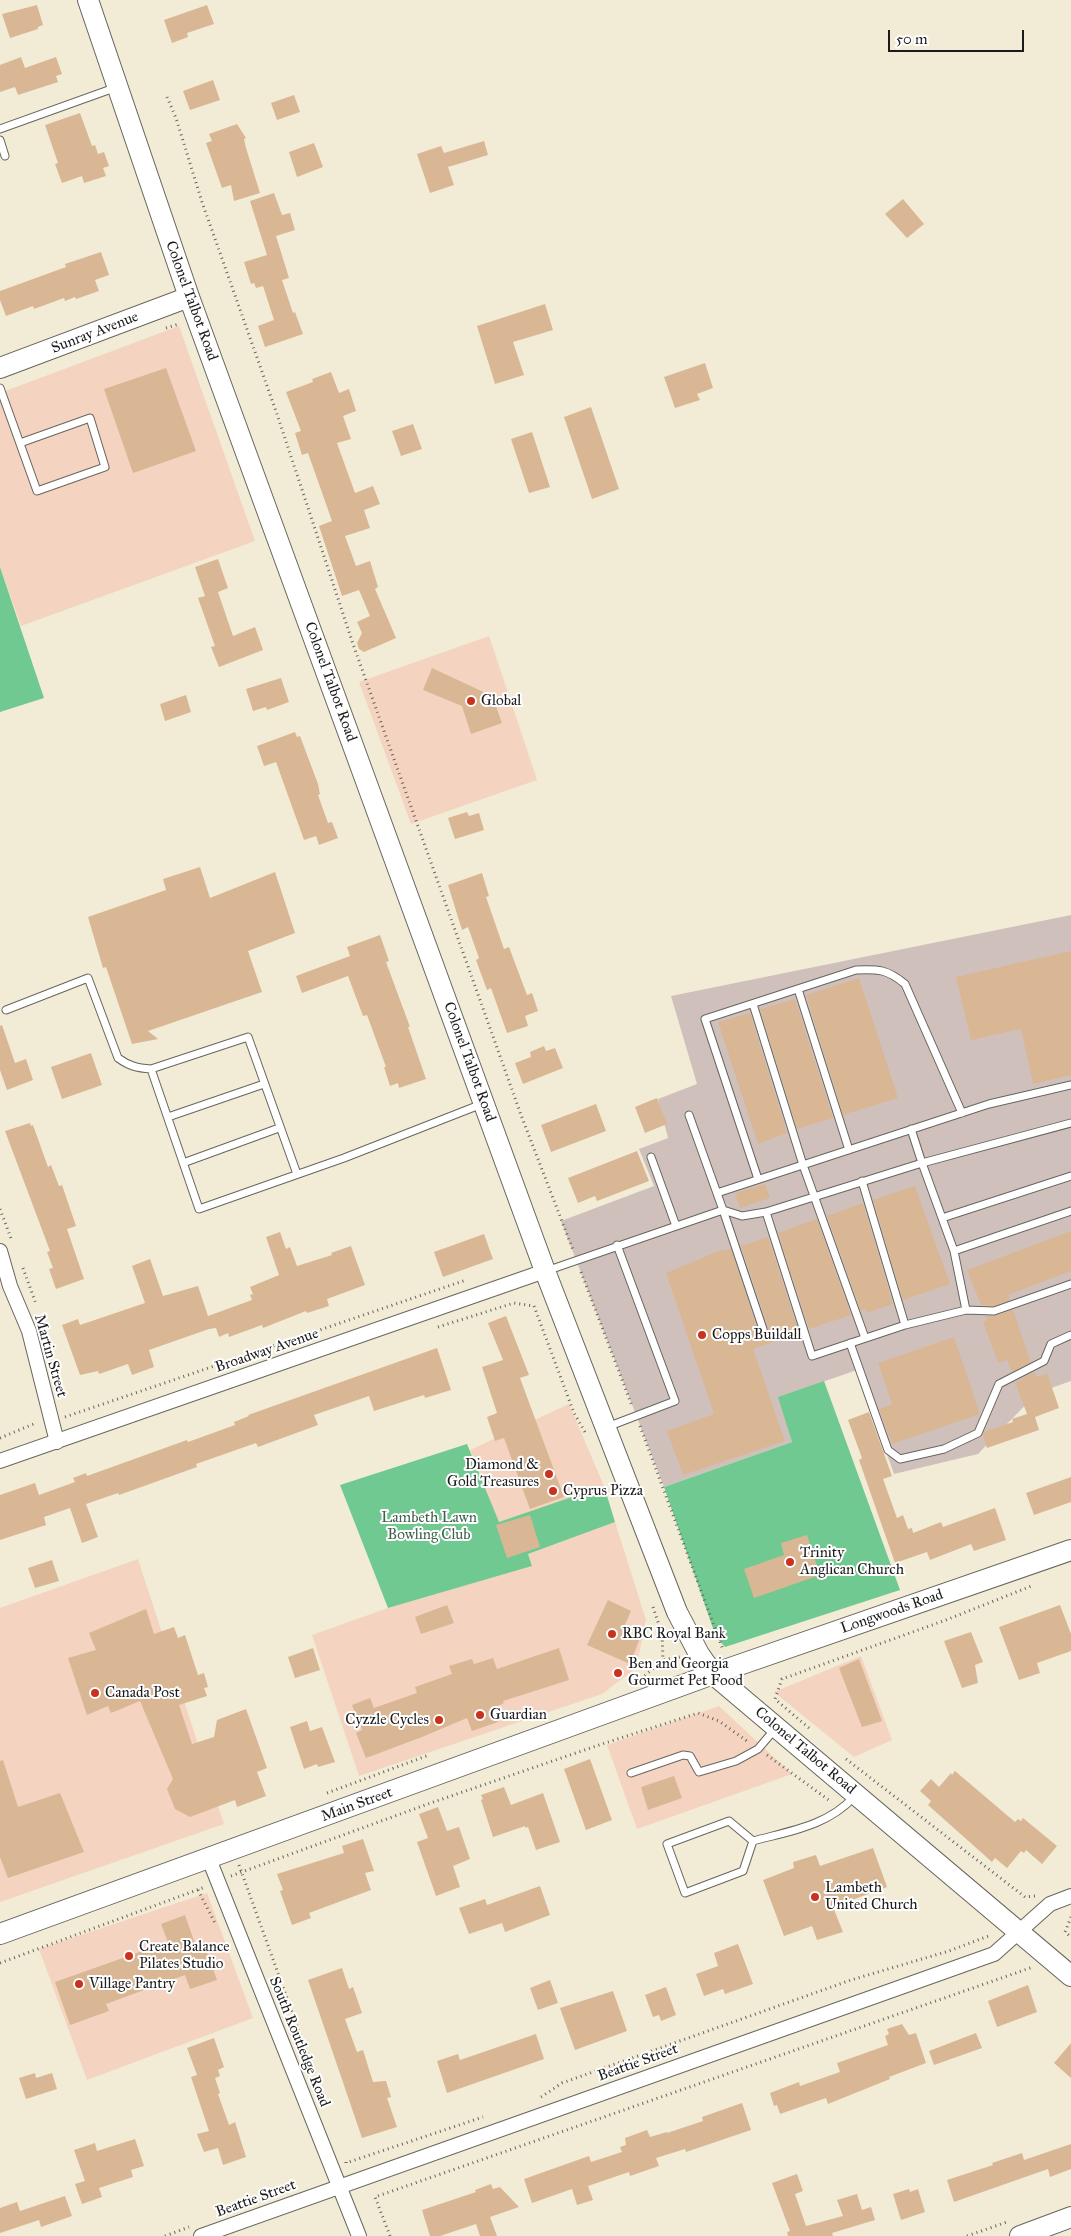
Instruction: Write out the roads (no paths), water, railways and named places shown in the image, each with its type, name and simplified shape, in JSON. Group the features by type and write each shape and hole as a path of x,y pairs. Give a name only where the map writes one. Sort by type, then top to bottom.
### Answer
{"main road":[{"name":"Colonel Talbot Road","path":"88,0 189,297 546,1271 677,1612 699,1654 713,1674 1071,1976"},
{"name":"Sunray Avenue","path":"0,368 189,297"},
{"name":"Longwoods Road","path":"713,1674 1071,1550"},
{"name":"Main Street","path":"0,1934 209,1860 713,1674"},
{"path":"1020,2236 1071,2217"}],"street":[{"name":"Martin Street","path":"0,1251 10,1286 29,1331 57,1442"},
{"name":"Broadway Avenue","path":"0,1461 546,1271"},
{"name":"South Routledge Road","path":"209,1860 359,2236"},
{"name":"Beattie Street","path":"196,2231 340,2186 994,1954 1050,1904 1071,1896"}],"lane":[{"path":"0,128 117,86"},
{"path":"0,140 5,156"},
{"path":"0,388 37,491 105,467 90,418 20,443"},
{"path":"758,1179 705,1019 856,970 878,969 893,974 905,984 962,1113"},
{"path":"6,1010 88,978 118,1058 126,1064 137,1068 151,1069 248,1037 297,1174"},
{"path":"798,989 849,1150"},
{"path":"753,1004 803,1165 865,1338"},
{"path":"151,1069 199,1208 344,1158 484,1103"},
{"path":"168,1117 264,1084"},
{"path":"717,1193 989,1104 1071,1085"},
{"path":"689,1115 763,1329"},
{"path":"546,1271 723,1210 742,1216 766,1212 922,1163 1071,1123"},
{"path":"183,1163 279,1128"},
{"path":"911,1129 954,1251 966,1310"},
{"path":"651,1157 676,1226"},
{"path":"942,1218 1071,1176"},
{"path":"862,1181 905,1325"},
{"path":"954,1251 1071,1211"},
{"path":"766,1212 812,1356 905,1325 966,1310 994,1311 1071,1284"},
{"path":"606,1427 675,1402 617,1245"},
{"path":"850,1343 888,1450 900,1459 944,1449 978,1433 999,1384 1044,1361 1051,1344 1071,1335"},
{"path":"631,1774 683,1755 690,1756 699,1772 736,1761 758,1749 776,1727"},
{"path":"753,1841 820,1822 842,1810 856,1794"},
{"path":"729,1821 753,1841 743,1871 685,1893 667,1844 729,1821"}],"place":[{"name":"Global","path":"471,701"},
{"name":"Copps Buildall","path":"702,1335"},
{"name":"Diamond & Gold Treasures","path":"549,1474"},
{"name":"Cyprus Pizza","path":"553,1491"},
{"name":"Trinity Anglican Church","path":"790,1562"},
{"name":"RBC Royal Bank","path":"612,1634"},
{"name":"Ben and Georgia Gourmet Pet Food","path":"618,1673"},
{"name":"Canada Post","path":"95,1693"},
{"name":"Guardian","path":"480,1715"},
{"name":"Cyzzle Cycles","path":"439,1720"},
{"name":"Lambeth United Church","path":"815,1897"},
{"name":"Create Balance Pilates Studio","path":"129,1956"},
{"name":"Village Pantry","path":"79,1984"}],"park label":[{"name":"Lambeth Lawn Bowling Club","path":"429,1526"}]}
